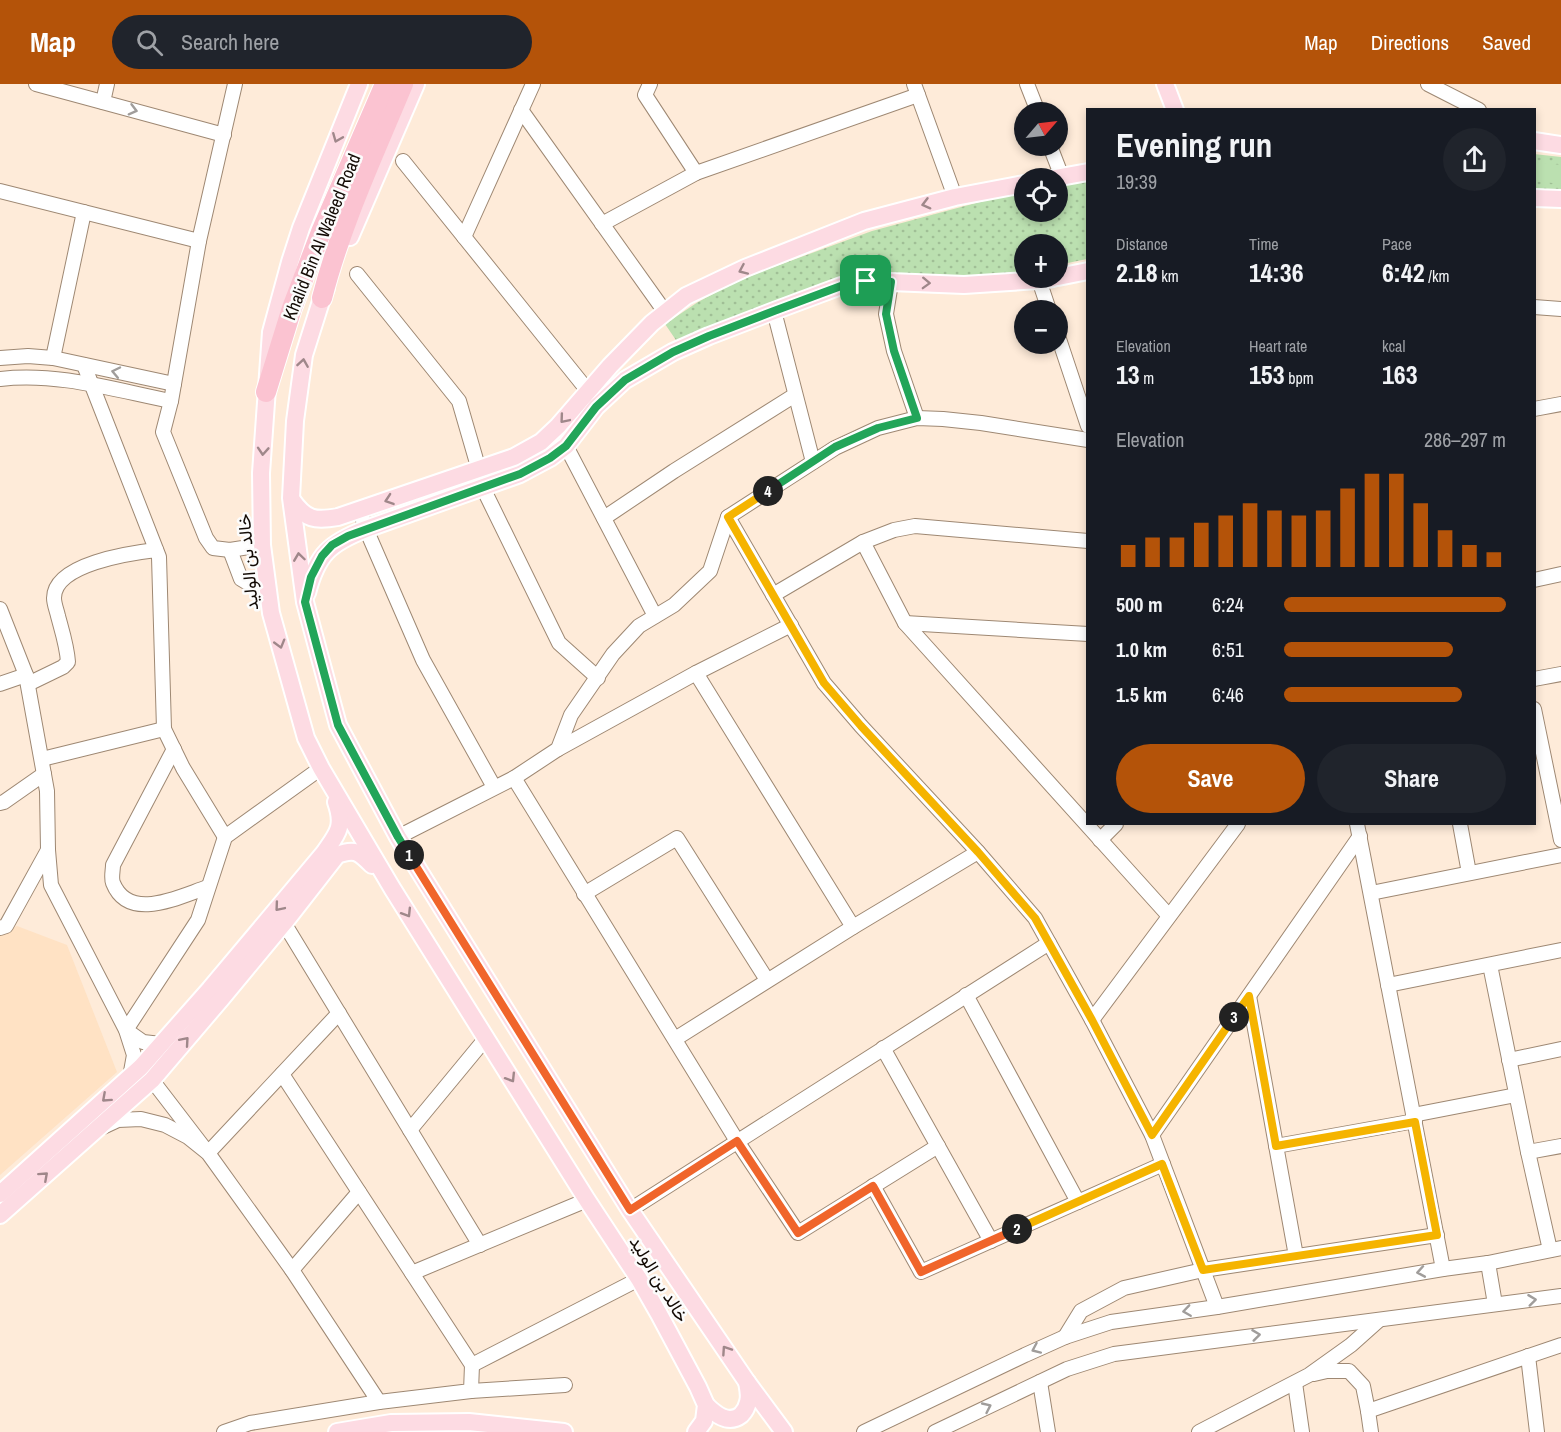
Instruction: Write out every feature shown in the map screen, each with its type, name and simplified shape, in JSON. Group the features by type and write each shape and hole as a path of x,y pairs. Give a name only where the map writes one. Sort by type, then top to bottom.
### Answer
{"highway":[{"name":"Khalid Bin Al Waleed Road","path":"266,392 292,308 321,232 385,84"},
{"name":"Khalid Bin Al Waleed Road","path":"322,297 331,261 342,231 403,84"}],"main road":[{"name":"خالد بن الوليد","path":"359,84 301,228 271,332 261,473 262,545 271,613 306,738 321,768 392,888 639,1279 706,1405"},
{"name":"خالد بن الوليد","path":"416,84 344,252 322,297 304,355 295,421 291,498 305,602 338,725 398,837 630,1210 747,1382 784,1432"},
{"path":"1165,84 1174,108"},
{"path":"1068,176 1086,172"},
{"path":"291,498 308,517 320,520 339,517 514,457 541,442 652,323 686,296 745,268 864,221 955,197 1014,186"},
{"path":"1536,198 1561,199"},
{"path":"1068,275 1086,271"},
{"path":"305,602 311,577 322,556 332,545 366,529 520,474 550,458 566,446 596,407 625,380 673,352 841,286 866,281 964,285 1014,281"},
{"path":"0,1194 130,1077 218,980 324,854 338,833 340,823 337,806 321,768"},
{"path":"0,1215 152,1080 284,923 337,855 348,850 360,853 392,888"},
{"path":"706,1405 722,1418 736,1418 747,1407 749,1400 747,1382"},
{"path":"696,1432 704,1421 706,1405"},
{"path":"337,1432 391,1423 469,1422 564,1432"}],"street":[{"path":"36,84 224,135"},
{"path":"103,102 107,84"},
{"path":"236,84 199,241 171,401 163,432 206,538 213,548 230,550 262,545"},
{"path":"465,237 533,84"},
{"path":"650,84 645,95 696,173"},
{"path":"1027,84 1034,102"},
{"path":"1428,84 1475,108"},
{"path":"602,224 696,173 916,89 955,197"},
{"path":"521,110 665,312"},
{"path":"403,161 588,391"},
{"path":"0,191 199,241"},
{"path":"53,358 84,212"},
{"path":"357,274 459,401 479,470"},
{"path":"891,282 886,314 894,351 917,418"},
{"path":"1536,307 1561,309"},
{"path":"774,311 813,462"},
{"path":"1064,354 1086,420"},
{"path":"0,358 28,356 53,358 174,384"},
{"path":"84,365 159,557 164,729 183,768 225,837"},
{"path":"0,379 57,378 171,401"},
{"path":"604,518 795,395"},
{"path":"1536,409 1561,404"},
{"path":"558,749 571,716 613,654 639,626 674,604 710,571 728,517 835,447 878,428 917,418 981,423 1086,440"},
{"path":"566,446 655,616"},
{"path":"483,488 560,643 597,678"},
{"path":"360,511 423,660 494,787"},
{"path":"728,517 824,683 1035,918 1152,1135 1217,1307"},
{"path":"773,595 862,542 894,530 915,526 1086,541"},
{"path":"862,542 905,623 1086,824"},
{"path":"0,684 27,680 63,667 68,662 68,652 54,600 56,588 63,579 86,566 114,556 156,550"},
{"path":"230,550 241,579 246,582"},
{"path":"1536,580 1561,574"},
{"path":"0,609 27,680 48,791 48,850 51,885 126,1030 134,1055 130,1077"},
{"path":"905,623 1086,634"},
{"path":"398,837 514,778 558,749 696,673 790,625"},
{"path":"696,673 852,927"},
{"path":"1536,679 1561,674"},
{"path":"1536,719 1561,840"},
{"path":"42,759 164,729"},
{"path":"174,749 113,865 112,882 122,897 138,905 157,904 208,887"},
{"path":"1546,767 1561,764"},
{"path":"126,1030 198,920 225,837 321,768"},
{"path":"0,803 44,774"},
{"path":"514,778 737,1141 798,1233 938,1146"},
{"path":"1087,825 1169,916"},
{"path":"1100,840 1115,825"},
{"path":"1092,1020 1237,825"},
{"path":"1460,825 1469,873"},
{"path":"1358,830 1443,1269"},
{"path":"1152,1135 1249,996 1358,830"},
{"path":"584,894 677,838 767,980"},
{"path":"0,928 6,926 48,850"},
{"path":"675,1039 852,927 978,852"},
{"path":"1371,893 1561,855"},
{"path":"284,923 480,1245"},
{"path":"630,1210 1049,942"},
{"path":"1388,985 1561,950"},
{"path":"864,1432 1025,1354 1065,1337 1111,1322 1488,1263 1556,1249 1528,1152 1490,965"},
{"path":"966,995 1077,1202"},
{"path":"1249,996 1296,1257"},
{"path":"208,1153 339,1013"},
{"path":"126,1030 144,1042 161,1044"},
{"path":"410,1130 486,1038"},
{"path":"883,1048 991,1241"},
{"path":"1509,1060 1561,1049"},
{"path":"282,1074 472,1365 471,1391"},
{"path":"152,1080 292,1270 379,1402"},
{"path":"1276,1146 1516,1095"},
{"path":"93,1132 118,1120 141,1119 165,1125 188,1137 208,1153"},
{"path":"1528,1152 1561,1146"},
{"path":"873,1186 921,1272 1162,1164"},
{"path":"292,1270 359,1192"},
{"path":"412,1273 587,1200"},
{"path":"1065,1337 1081,1311 1124,1288 1203,1270 1437,1235"},
{"path":"1488,1263 1495,1304"},
{"path":"472,1365 639,1279"},
{"path":"935,1432 1067,1370 1114,1354 1561,1296"},
{"path":"1199,1432 1310,1375 1351,1345 1379,1320"},
{"path":"1368,1411 1561,1345"},
{"path":"1528,1356 1538,1432"},
{"path":"1310,1375 1327,1371 1349,1371 1363,1386 1371,1432"},
{"path":"1040,1382 1048,1432"},
{"path":"1294,1383 1302,1432"},
{"path":"224,1432 250,1423 379,1402 471,1391 565,1385"}],"shaded area":[{"path":"17,926 67,945 117,1072 0,1175 0,933"}],"green space":[{"path":"1536,154 1561,157 1561,191 1536,188"},
{"path":"1536,162 1561,165 1561,184 1536,181"},
{"path":"1086,179 1086,259 1068,263 1068,234 1014,234 1014,274 972,281 849,278 758,307 680,346 665,324 698,302 760,272 872,231 1014,194 1014,222 1068,222 1068,183"}],"route":[{"path":"866,281 891,282 886,314 894,351 917,418 878,428 835,447 728,517 824,683 1035,918 1152,1135 1249,996 1276,1146 1415,1122 1437,1235 1203,1270 1162,1164 921,1272 873,1186 798,1233 737,1141 630,1210 398,837 338,725 305,602 311,577 322,556 332,545 348,536 520,474 550,458 566,446 596,407 625,380 673,352 841,286 866,281"}]}
